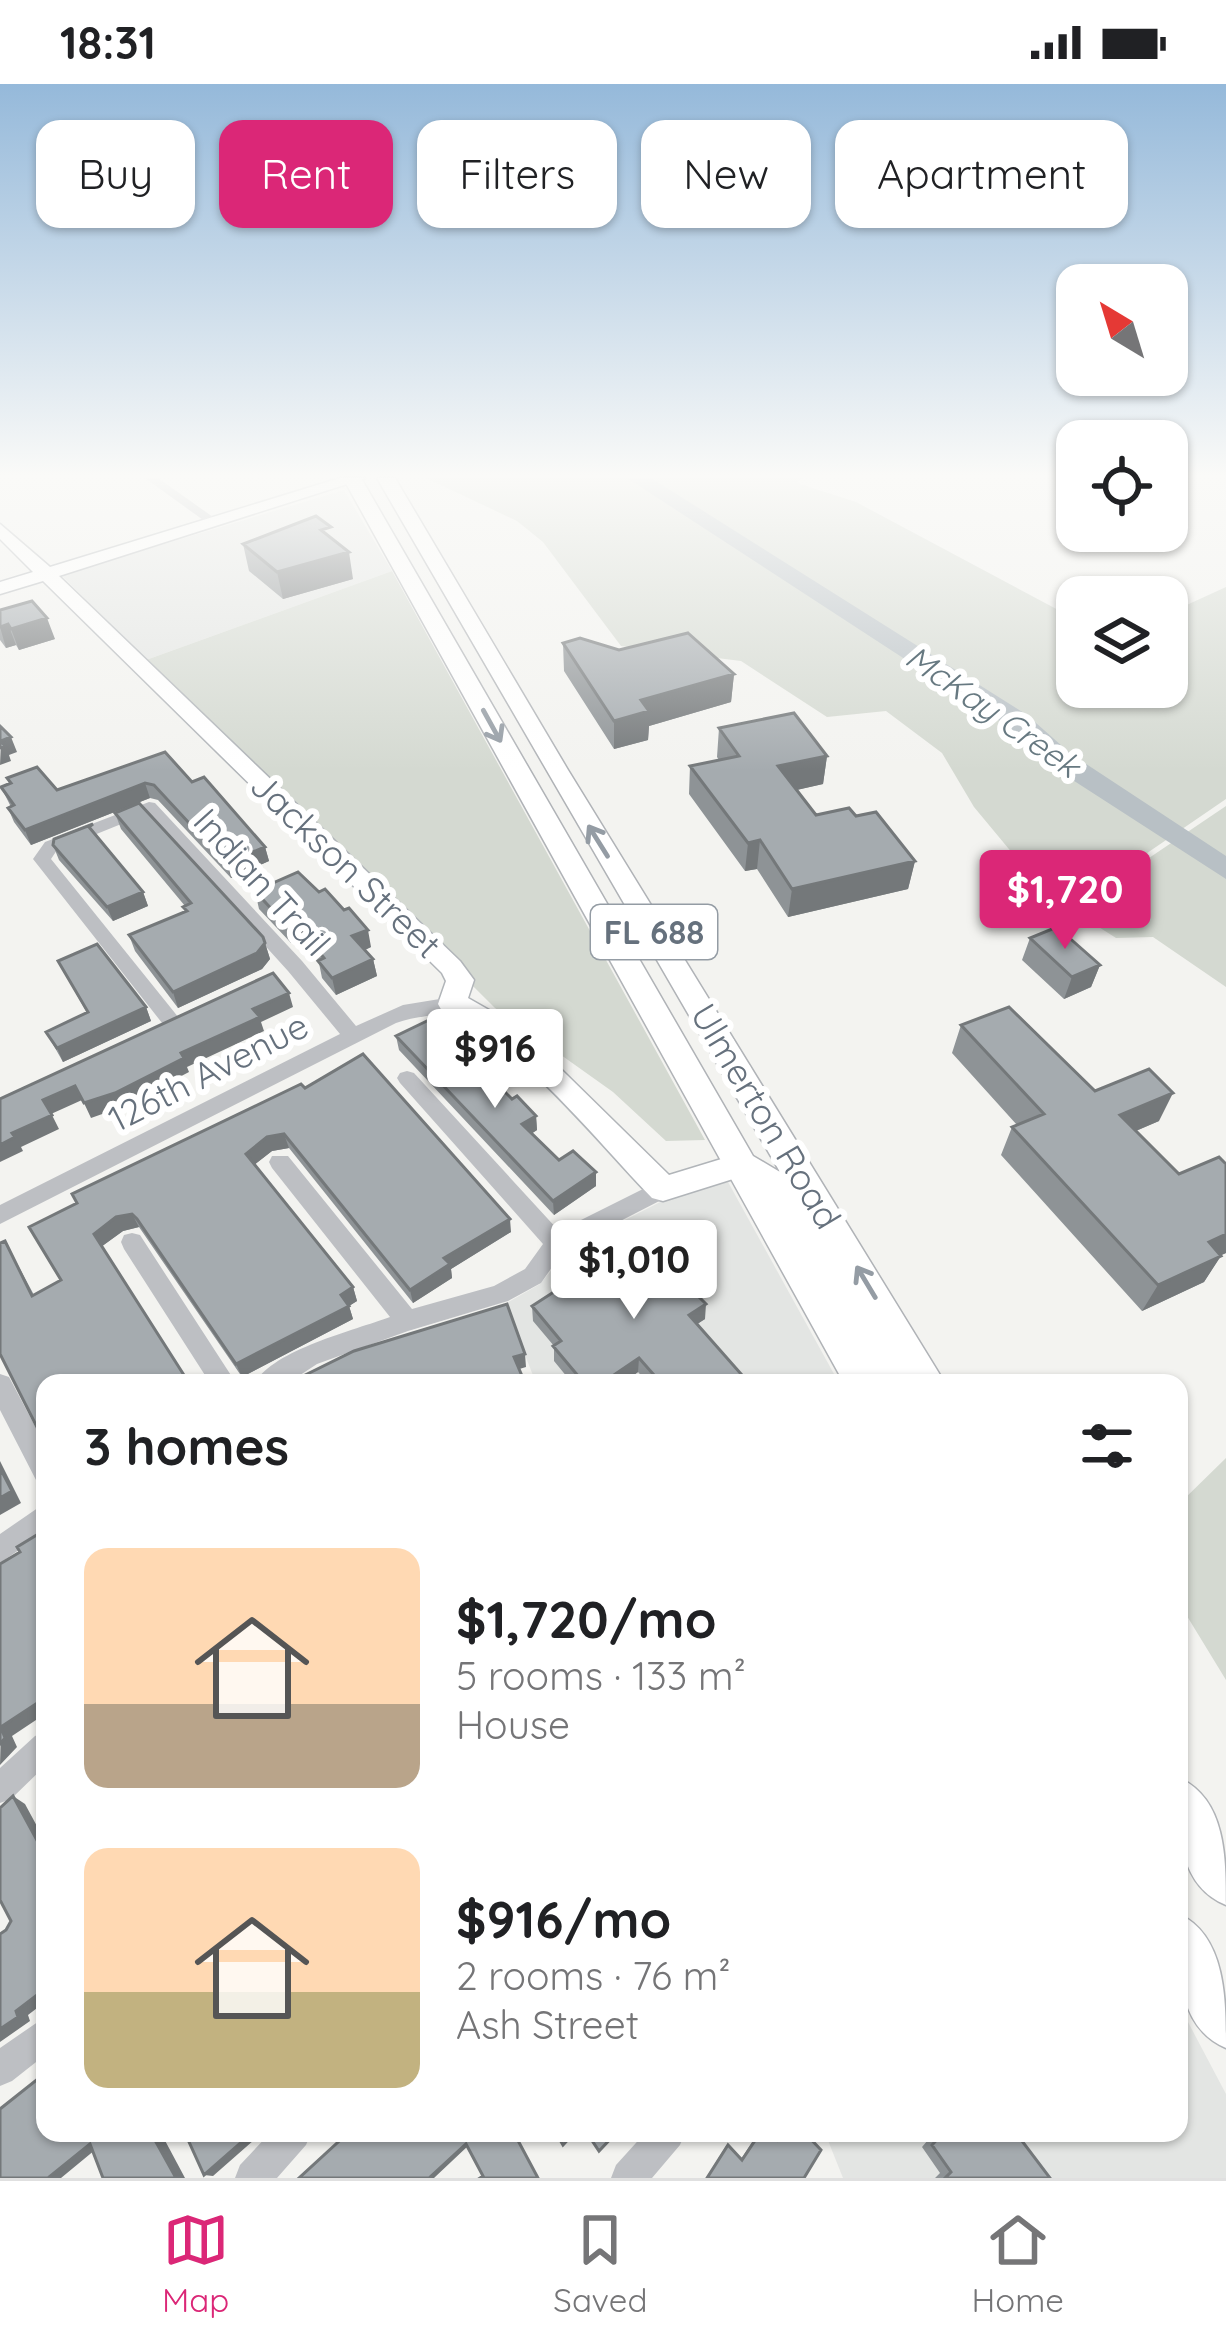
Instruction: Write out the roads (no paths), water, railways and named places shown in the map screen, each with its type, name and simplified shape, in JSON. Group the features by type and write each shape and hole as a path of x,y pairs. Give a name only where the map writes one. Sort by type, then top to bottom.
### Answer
{"main road":[{"name":"Ulmerton Road","path":"442,576 921,1374"},
{"name":"Ulmerton Road","path":"409,578 859,1374"},
{"path":"409,578 435,594 475,659 491,661"},
{"path":"596,911 643,949 743,1122 767,1141 785,1145"},
{"path":"740,1165 781,1189 893,1374"},
{"path":"1188,1817 1226,1880"},
{"path":"1188,1955 1226,2022"}],"street":[{"path":"0,588 38,576"},
{"name":"Jackson Street","path":"50,576 451,968 460,980 452,1004 471,1009 506,1034 663,1189"},
{"name":"Indian Trail","path":"173,1023 42,859 51,846 149,807 295,966 352,1036"},
{"path":"274,975 295,966"},
{"name":"126th Avenue","path":"0,1215 352,1036 410,1010 452,1004"},
{"path":"151,1033 193,1013"},
{"path":"407,1078 556,1243"},
{"path":"280,1162 406,1321"},
{"path":"282,1374 308,1358 406,1321 500,1294 532,1276 556,1243 663,1189 740,1165"},
{"path":"132,1242 218,1374"},
{"path":"0,1385 36,1455"},
{"path":"0,1550 36,1523"},
{"path":"0,1788 36,1754"},
{"path":"0,2069 36,2041"},
{"path":"253,2178 286,2142"},
{"path":"629,2178 660,2142"}],"waterway":[{"name":"McKay Creek","path":"790,576 1018,721 1061,760 1226,870"}]}
